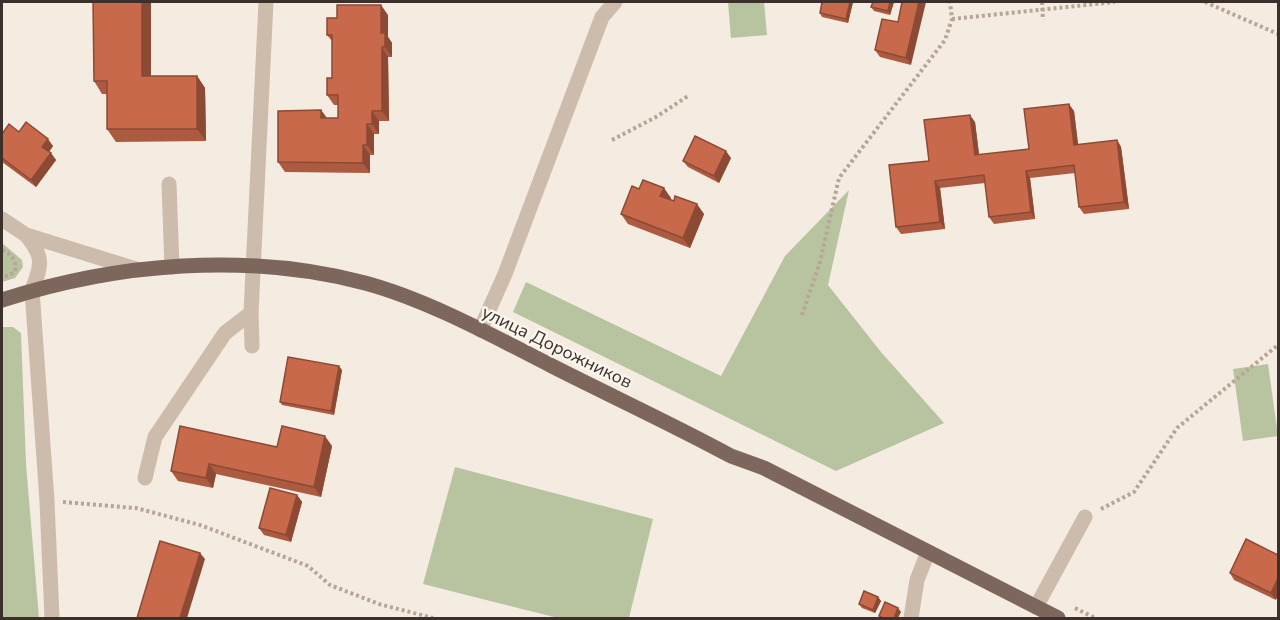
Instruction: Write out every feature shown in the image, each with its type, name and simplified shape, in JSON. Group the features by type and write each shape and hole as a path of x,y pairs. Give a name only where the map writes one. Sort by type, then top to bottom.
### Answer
{"main road":[{"name":"улица Дорожников","path":"2,300 32,290 87,277 136,269 172,267 254,267 364,283 413,298 480,330 1058,618"}],"street":[{"path":"252,346 251,313 266,2"},
{"path":"480,330 506,274 602,17 615,2"},
{"path":"170,184 172,267"},
{"path":"2,219 26,235 38,249 41,262 32,290 47,501 52,618"},
{"path":"26,235 136,269"},
{"path":"145,478 155,437 225,333 251,313"},
{"path":"1036,607 1085,517"},
{"path":"911,618 916,580 928,552"}],"path":[{"path":"802,315 820,262 839,178 945,40 952,19 950,2"},
{"path":"1042,2 1043,20"},
{"path":"952,19 1115,2"},
{"path":"1205,2 1278,34"},
{"path":"612,140 656,117 688,96"},
{"path":"2,247 12,255 16,264 15,272 2,278"},
{"path":"1085,517 1134,492 1177,428 1278,345"},
{"path":"47,501 136,508 200,525 308,566 330,585 380,604 433,618"}],"green space":[{"path":"728,2 764,2 767,35 731,38"},
{"path":"849,190 828,285 881,352 944,423 836,471 513,312 526,282 721,376 785,256"},
{"path":"2,243 22,260 23,267 15,278 2,282"},
{"path":"2,327 13,327 21,333 26,464 39,618 2,618"},
{"path":"1268,364 1278,436 1243,441 1233,369"},
{"path":"455,467 653,519 629,618 558,618 423,584"}],"building":[{"path":"93,2 142,2 142,76 197,76 197,129 107,129 107,81 94,81"},
{"path":"822,2 850,2 846,19 820,13"},
{"path":"873,2 890,2 888,11 871,7"},
{"path":"902,2 919,2 906,58 875,50 882,19 898,22"},
{"path":"337,5 381,5 381,33 385,33 385,47 382,47 382,111 372,111 372,124 367,124 367,145 363,145 363,163 278,162 278,111 321,110 321,118 338,118 338,95 327,95 327,78 332,78 332,35 327,35 327,18 337,18"},
{"path":"1069,104 1074,145 1117,140 1124,202 1079,207 1074,165 1026,171 1031,212 989,217 984,175 935,181 940,222 896,227 889,165 929,161 924,120 970,115 975,155 1029,149 1024,109"},
{"path":"26,122 48,139 42,147 51,153 31,180 2,158 2,134 9,124 19,132"},
{"path":"695,136 726,151 714,176 683,161"},
{"path":"643,180 664,188 660,196 674,201 675,196 697,204 683,238 621,214 632,186 639,189"},
{"path":"288,357 339,366 331,411 280,402"},
{"path":"180,426 277,447 282,426 325,436 314,487 209,464 206,478 171,471"},
{"path":"270,488 297,495 286,535 259,528"},
{"path":"1246,539 1278,555 1278,578 1271,593 1230,573"},
{"path":"160,541 200,553 180,618 137,618"},
{"path":"864,591 878,597 873,610 859,604"},
{"path":"885,602 898,608 894,618 879,616"}]}
